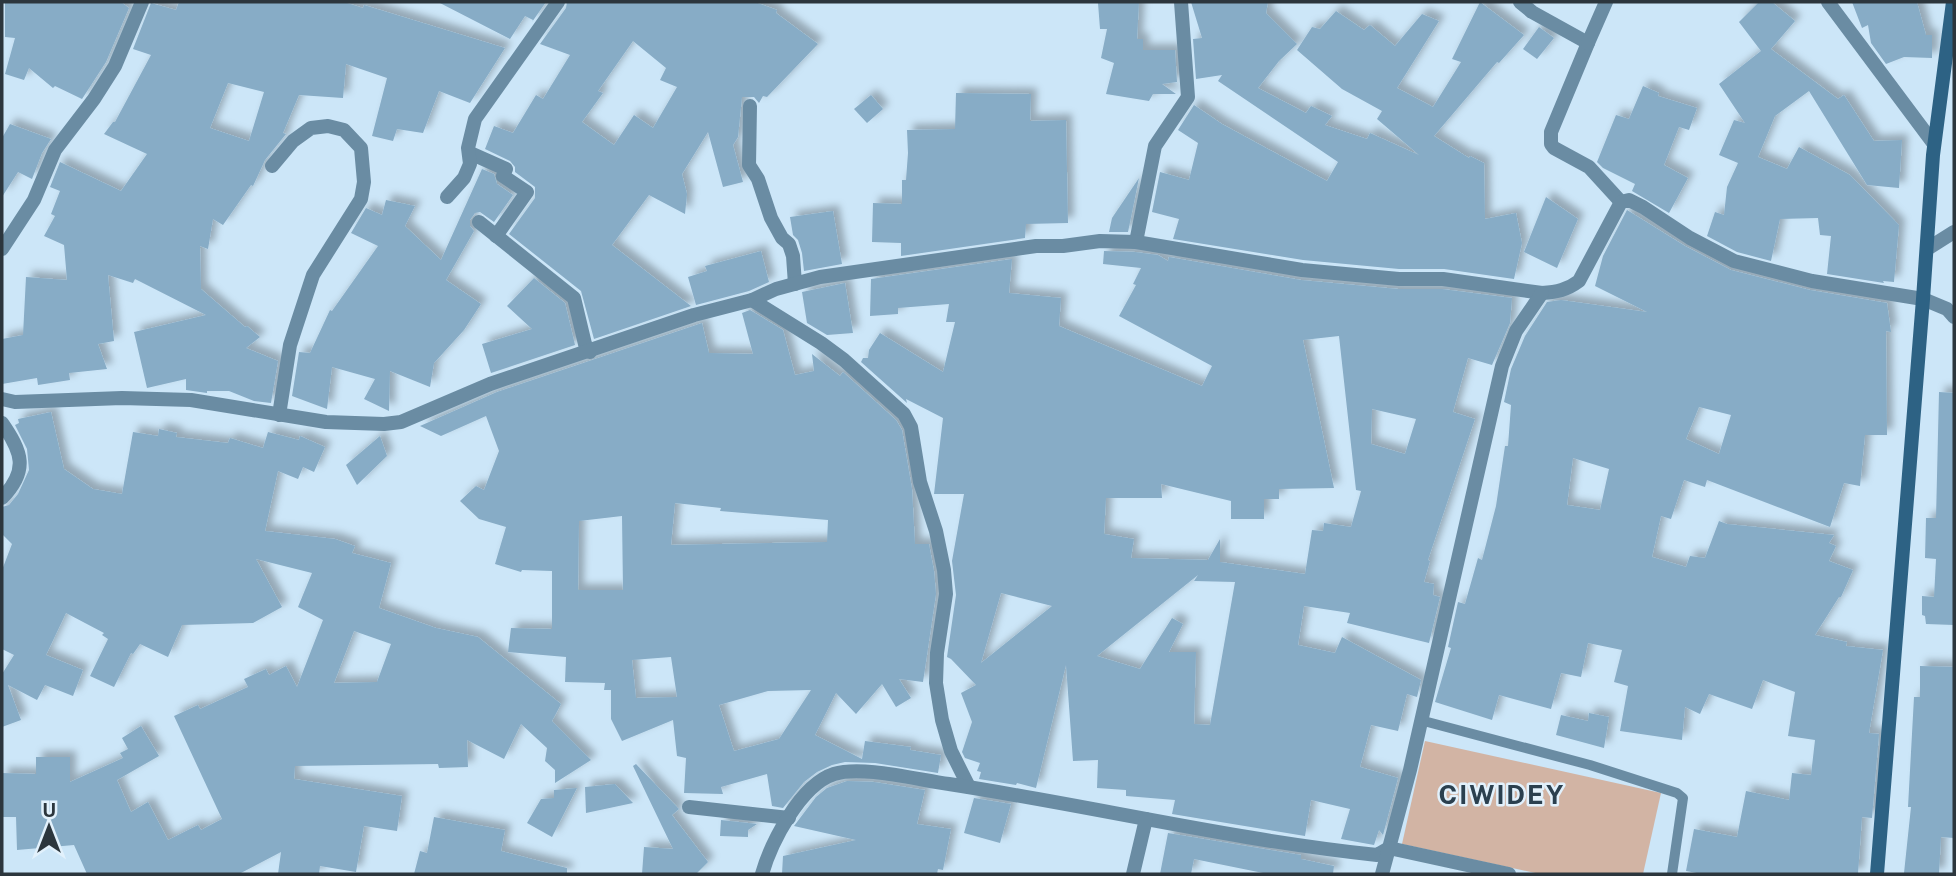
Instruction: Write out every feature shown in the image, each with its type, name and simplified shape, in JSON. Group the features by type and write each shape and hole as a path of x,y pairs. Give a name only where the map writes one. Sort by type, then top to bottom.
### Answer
{"street":[{"path":"2,249 34,200 55,150 115,66 142,2"},
{"path":"447,197 464,178 470,164 469,143 475,119 558,2"},
{"path":"1136,242 1155,146 1188,97 1181,2"},
{"path":"1521,2 1532,12 1588,43"},
{"path":"1606,2 1551,132 1551,144 1589,167 1621,202"},
{"path":"1828,2 1934,144"},
{"path":"1877,874 1934,144 1953,2"},
{"path":"750,106 749,165 766,199 771,218 782,238 789,244 793,256 795,284"},
{"path":"272,166 293,141 311,128 328,126 344,130 361,148 364,182 361,199 313,275 290,345 279,415"},
{"path":"471,153 506,169 503,176 527,191 496,236"},
{"path":"2,399 15,402 122,398 191,400 326,422 368,425 401,422 464,394 587,348 752,300 776,289 821,276 1036,246 1063,246 1100,241 1136,242 1302,270 1399,279 1443,279 1542,293 1568,289 1578,281 1621,202 1629,200 1734,261 1812,281 1923,299 1947,309 1954,317"},
{"path":"479,222 574,298 587,348"},
{"path":"1927,249 1954,232"},
{"path":"1382,874 1410,771 1502,366 1516,331 1542,293"},
{"path":"752,300 844,360 904,414 911,427 920,482 936,531 944,570 946,594 937,653 936,683 942,720 951,751 969,787"},
{"path":"2,423 15,441 20,458 13,486 2,498"},
{"path":"762,874 782,828 808,791 824,778 836,773 859,771 969,787 1261,840 1377,855 1389,848 1509,874"},
{"path":"689,807 789,818"},
{"path":"1133,874 1146,819"}],"lane":[{"path":"1420,720 1590,765 1677,793 1683,798 1672,874"}],"shaded area":[{"path":"1425,741 1661,793 1643,874 1540,874 1402,844"}],"building":[{"path":"5,2 121,2 129,8 106,62 82,99 55,86 53,88 29,68 24,80 5,74 15,38 5,37"},
{"path":"179,2 344,2 363,8 364,5 505,48 470,103 439,91 423,133 397,129 393,141 372,136 387,78 346,64 343,98 299,95 283,133 286,134 265,160 253,186 251,185 223,225 213,219 208,249 200,246 201,289 260,337 246,348 278,361 271,403 254,401 229,391 207,393 186,390 186,379 147,388 134,332 206,315 135,279 133,283 108,275 114,341 98,344 107,369 69,373 70,380 38,385 37,378 2,384 2,339 23,335 26,277 67,280 64,245 44,236 55,216 51,214 60,191 50,187 60,162 121,191 147,154 104,134 115,122 151,55 133,49 151,3 176,10","holes":["228,83 264,92 249,141 210,128"]},
{"path":"438,2 546,2 532,22 533,20 525,16 510,39"},
{"path":"567,2 755,2 777,10 776,13 818,44 767,97 763,96 759,103 754,97 742,97 738,137 733,145 743,182 723,187 708,132 682,174 687,194 685,214 649,195 612,245 691,306 594,339 581,291 509,234 535,198 535,187 515,172 510,161 485,149 494,126 513,133 536,95 543,99 570,55 540,44 566,8","holes":["633,41 666,68 660,80 677,87 653,128 634,115 614,145 582,122 603,93 598,91"]},
{"path":"1139,2 1137,39 1143,39 1143,50 1175,50 1177,82 1162,84 1176,94 1153,94 1149,101 1106,94 1114,63 1101,58 1107,29 1100,29 1098,3"},
{"path":"1191,2 1268,2 1266,13 1297,44 1279,61 1258,88 1306,113 1311,106 1332,116 1325,125 1367,139 1370,133 1419,155 1377,119 1382,111 1342,89 1297,50 1312,27 1320,29 1336,11 1364,30 1370,25 1395,46 1422,14 1439,21 1397,88 1433,107 1461,62 1452,59 1480,2 1524,35 1499,63 1497,62 1434,136 1469,158 1470,156 1484,163 1485,219 1516,213 1522,243 1514,279 1444,269 1399,269 1303,260 1173,239 1179,219 1152,212 1160,172 1189,180 1198,143 1178,130 1194,105 1222,124 1327,181 1338,162 1218,81 1222,75 1196,79 1193,39 1202,38"},
{"path":"1759,2 1772,2 1795,21 1771,49 1838,99 1844,95 1874,141 1902,140 1899,188 1867,185 1809,91 1775,116 1758,157 1787,169 1799,147 1850,175 1899,225 1894,282 1883,281 1884,283 1827,274 1831,236 1820,235 1818,218 1780,219 1771,261 1737,252 1707,236 1715,212 1724,215 1727,187 1738,163 1719,155 1734,120 1745,123 1719,84 1761,51 1739,22"},
{"path":"1852,2 1917,2 1926,35 1932,35 1932,58 1904,57 1886,64 1871,43 1868,25 1862,28"},
{"path":"1539,27 1554,38 1537,59 1523,49"},
{"path":"1643,86 1659,93 1658,96 1697,108 1689,130 1679,127 1664,165 1688,178 1669,213 1632,191 1635,184 1603,168 1597,162 1616,115 1629,119"},
{"path":"956,93 1031,94 1030,121 1066,120 1068,223 1026,224 1025,238 901,256 901,243 872,242 873,203 902,204 902,180 906,180 908,153 907,130 955,129"},
{"path":"871,95 883,109 867,123 854,109"},
{"path":"10,124 51,139 42,153 32,179 18,172 2,197 2,138"},
{"path":"482,169 494,174 497,184 513,195 494,222 480,212 475,213 470,220 474,231 446,280 481,304 464,330 434,363 430,387 390,371 389,411 364,399 375,379 332,367 327,409 292,396 299,352 310,353 330,310 332,311 378,246 351,233 366,208 382,215 386,200 415,206 405,226 441,260"},
{"path":"1139,178 1128,232 1109,232 1112,218"},
{"path":"1546,197 1578,219 1557,268 1524,252"},
{"path":"1627,210 1685,246 1731,270 1810,290 1887,303 1891,332 1886,331 1887,435 1865,435 1860,486 1844,483 1830,527 1707,480 1705,487 1684,480 1671,519 1661,516 1652,557 1686,567 1690,556 1705,558 1719,521 1834,535 1829,543 1836,546 1829,561 1853,570 1841,597 1815,635 1847,642 1846,646 1883,650 1869,733 1879,734 1872,818 1862,817 1858,874 1702,874 1686,871 1694,829 1737,837 1746,791 1789,800 1792,773 1811,775 1815,740 1788,736 1795,692 1763,680 1752,709 1709,694 1700,714 1685,707 1682,740 1620,731 1628,686 1614,682 1622,650 1588,643 1581,677 1561,673 1551,709 1499,695 1492,720 1435,702 1451,648 1448,647 1458,602 1465,604 1478,558 1482,560 1496,506 1505,446 1508,446 1511,405 1504,402 1511,369 1525,336 1547,302 1561,300 1647,312 1595,286 1603,256","holes":["1699,407 1731,415 1719,454 1686,439","1573,458 1609,469 1600,510 1567,505"]},
{"path":"833,211 842,264 804,271 802,253 798,240 793,235 790,217"},
{"path":"761,251 769,282 749,291 696,305 688,277 707,271 705,266"},
{"path":"1104,251 1135,252 1158,255 1168,261 1169,257 1301,280 1398,289 1442,289 1512,298 1510,323 1492,365 1468,358 1453,412 1475,419 1428,560 1430,561 1424,582 1434,584 1433,595 1440,597 1429,643 1347,623 1350,613 1304,606 1298,645 1335,653 1342,637 1421,680 1417,697 1407,694 1398,731 1371,725 1360,767 1398,778 1383,835 1379,830 1374,845 1341,839 1350,809 1311,800 1305,836 1172,814 1175,800 1126,796 1126,790 1097,788 1098,760 1073,761 1066,665 1036,788 979,779 981,772 977,771 980,763 965,758 962,752 972,722 961,693 976,685 947,657 956,595 952,561 964,494 934,494 943,418 906,399 907,403 861,362 863,358 868,358 869,350 880,333 943,372 955,322 946,322 949,304 898,308 898,314 870,316 871,279 1012,259 1009,293 1061,298 1059,326 1202,386 1212,366 1119,316 1136,285 1133,284 1141,268 1103,264","holes":["1339,336 1356,490 1361,491 1351,527 1324,523 1323,531 1312,530 1305,574 1220,562 1220,539 1208,560 1131,558 1134,539 1104,534 1106,498 1162,498 1161,484 1231,501 1231,519 1264,519 1264,499 1279,499 1279,489 1334,488 1303,340","1372,409 1416,419 1405,454 1371,444","1198,575 1194,581 1235,582 1210,725 1194,724 1196,652 1169,652 1183,624 1172,618 1140,669 1097,656","1001,593 1052,606 981,663"]},
{"path":"534,278 565,303 575,345 491,373 482,344 532,329 507,306"},
{"path":"845,283 853,333 827,335 807,323 802,292"},
{"path":"750,310 783,330 795,375 814,371 812,354 840,376 843,372 896,420 902,430 912,489 915,544 929,544 936,594 923,682 899,679 911,698 896,707 882,684 856,714 836,693 815,735 862,759 865,741 911,747 910,750 941,755 938,773 875,763 845,762 817,772 804,782 783,808 772,806 767,774 721,787 723,794 684,793 686,758 677,756 673,720 622,741 611,719 611,690 604,690 605,683 565,682 566,657 508,652 511,628 552,629 552,571 521,572 495,564 506,527 479,519 460,501 476,486 484,490 499,451 486,416 441,436 420,426 497,392 702,323 709,353 753,354 742,313","holes":["675,503 721,508 720,511 828,520 827,542 671,545","622,516 623,590 578,590 579,521","671,657 677,697 636,698 632,660","811,690 779,739 734,751 719,705 768,691"]},
{"path":"1939,392 1954,393 1954,625 1926,624 1925,616 1922,615 1922,596 1934,597 1936,559 1925,558 1926,518 1936,518"},
{"path":"51,412 64,469 93,489 122,494 133,432 158,436 159,429 177,433 176,437 228,443 230,438 263,448 268,432 299,440 300,436 325,447 314,472 303,467 298,479 278,471 265,531 335,539 355,546 352,553 391,563 379,608 436,628 478,637 561,704 552,721 591,760 555,783 555,770 545,761 547,748 521,724 504,759 467,740 468,767 439,768 438,764 295,766 294,779 402,796 397,831 364,826 356,872 320,866 319,874 278,874 281,852 239,874 87,874 74,845 17,850 16,817 2,817 2,773 36,774 36,757 70,757 70,782 123,758 120,753 128,749 122,738 141,726 159,756 117,780 131,812 148,802 168,840 198,825 201,830 222,819 174,716 198,705 200,709 248,687 244,679 266,669 269,675 286,666 297,687 323,620 298,607 312,573 256,559 282,607 253,623 182,625 168,657 140,644 133,654 131,653 114,687 90,676 108,639 102,635 104,633 66,613 46,655 83,670 73,696 45,685 37,700 8,685 21,720 2,727 2,674 14,655 2,649 2,570 12,544 2,534 2,507 9,505 18,494 29,470 27,449 15,425 19,423 18,419","holes":["354,631 391,644 377,682 334,683"]},
{"path":"380,436 387,456 357,485 346,465"},
{"path":"1920,666 1954,667 1954,838 1941,837 1939,874 1904,873 1911,807 1908,807 1914,697 1920,697"},
{"path":"1589,713 1609,717 1604,748 1556,735 1561,715 1588,721"},
{"path":"636,764 679,809 672,815 708,862 696,874 642,874 644,847 673,849 633,766"},
{"path":"847,781 874,782 925,790 917,824 951,829 943,870 938,869 937,874 782,874 783,856 856,840 794,826 816,797 827,788"},
{"path":"615,784 633,803 586,813 585,787"},
{"path":"577,788 552,837 527,823 541,799 554,798 554,790"},
{"path":"974,798 1011,804 1000,843 964,833"},
{"path":"434,817 505,830 501,851 567,868 567,874 414,874 420,851 427,853"},
{"path":"721,820 757,824 748,830 748,837 720,836"},
{"path":"1168,833 1301,855 1301,859 1334,866 1333,874 1268,874 1194,859 1191,874 1160,874"}],"district":[{"name":"CIWIDEY","path":"1502,794"}]}
